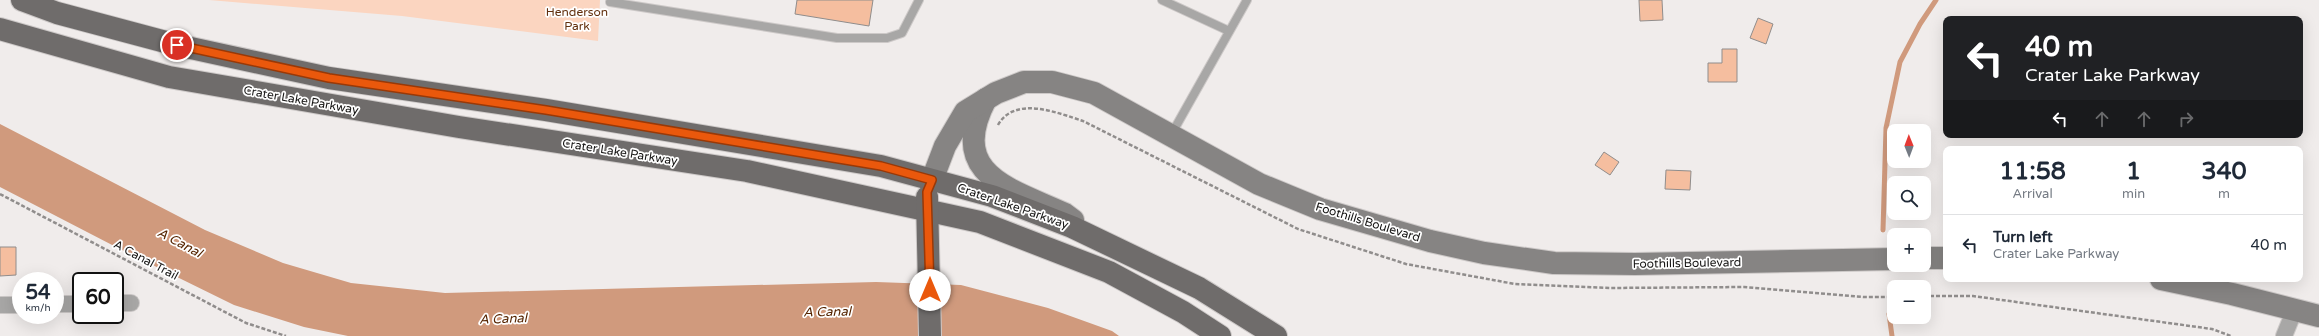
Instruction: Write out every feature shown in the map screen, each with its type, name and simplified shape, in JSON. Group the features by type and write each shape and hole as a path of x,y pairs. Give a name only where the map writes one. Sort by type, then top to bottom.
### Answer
{"main road":[{"name":"Crater Lake Parkway","path":"22,0 57,13 177,45 329,78 546,110 881,166 980,222 1108,272 1183,312 1220,336"},
{"name":"Crater Lake Parkway","path":"0,29 169,76 459,127 747,171 929,194 992,196 1096,238 1199,288 1276,336"},
{"name":"Foothills Boulevard","path":"929,194 945,146 965,112 1024,82 1052,82 1094,93 1259,184 1320,209 1430,241 1484,253 1554,263 1628,264 1887,259"},
{"path":"986,100 979,112 974,145 976,158 982,168 991,179 1006,188 1065,214 1096,238"},
{"path":"929,194 930,336"},
{"path":"1931,258 1943,258"},
{"path":"2174,282 2295,309 2319,316"}],"street":[{"path":"0,305 12,305"},
{"path":"2284,336 2295,309"}],"lane":[{"path":"610,2 837,38 886,38 902,33 919,0"},
{"path":"1162,0 1229,31"},
{"path":"1170,136 1247,0"}],"path":[{"name":"A Canal Trail","path":"0,194 246,323 286,336"},
{"path":"1931,296 1973,296 2212,330 2231,336"}],"green space":[{"name":"Henderson Park","path":"209,0 600,0 598,41 402,16"}],"water":[{"name":"A Canal","path":"0,124 205,230 283,263 351,283 445,293 876,282 961,285 1048,308 1112,331 1119,336 348,336 304,327 234,305 116,247 0,187"}],"building":[{"path":"797,0 873,0 869,26 795,14"},
{"path":"1639,0 1662,0 1663,20 1640,21"},
{"path":"1758,18 1773,24 1766,44 1750,38"},
{"path":"1722,49 1737,49 1737,82 1708,82 1708,63 1722,63"},
{"path":"1604,152 1619,162 1610,175 1595,165"},
{"path":"1666,170 1691,171 1690,190 1665,189"},
{"path":"0,247 16,247 16,272 12,272 12,275 0,276"}],"waterway":[{"path":"1883,230 1886,128 1900,62 1920,24 1936,0"},
{"path":"1890,324 1892,336"}],"route":[{"path":"177,45 329,78 546,110 881,166 932,180 927,192 930,290"}]}
